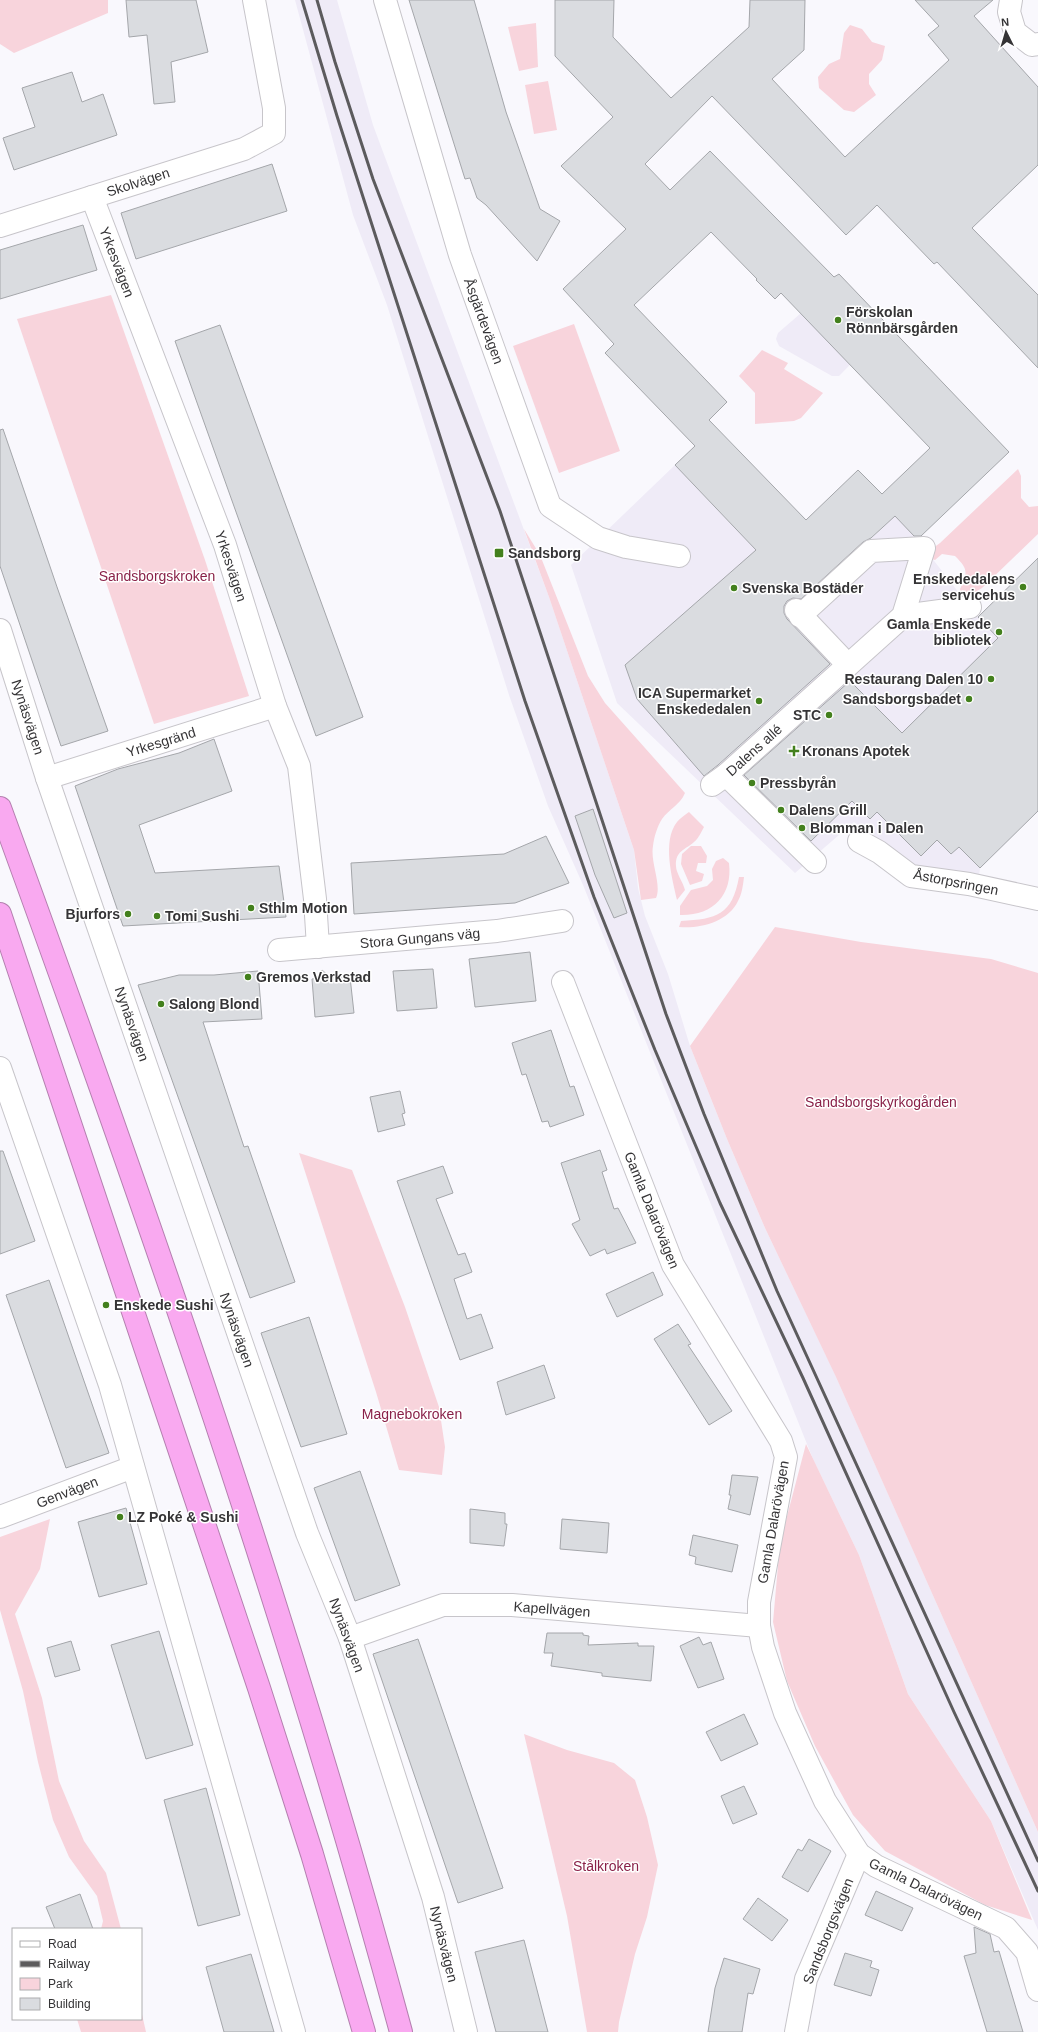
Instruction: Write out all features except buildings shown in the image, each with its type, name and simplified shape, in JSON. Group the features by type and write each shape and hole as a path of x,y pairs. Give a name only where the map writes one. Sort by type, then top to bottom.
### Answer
{"highway":[{"path":"0,808 76,1016 244,1506 320,1748 401,2032"},
{"path":"0,914 260,1688 312,1854 364,2032"}],"street":[{"name":"Skolvägen","path":"0,226 244,149 274,133 274,108 254,0"},
{"name":"Åsgärdevägen","path":"385,0 460,255 550,506 598,538 626,547 678,556"},
{"path":"1011,0 1009,12 1015,32 1032,45 1038,44"},
{"name":"Yrkesvägen","path":"92,197 225,545 275,706 299,766 315,899 318,947"},
{"path":"848,665 798,613 871,551 924,548 903,616 970,606"},
{"name":"Dalens allé","path":"815,862 719,780 903,616"},
{"name":"Nynäsvägen","path":"0,630 47,778 307,1533 350,1638 433,1897 466,2032"},
{"name":"Yrkesgränd","path":"47,778 275,706"},
{"name":"Åstorpsringen","path":"859,842 879,852 911,876 969,884 1038,899"},
{"name":"Stora Gungans väg","path":"279,950 497,931 562,921"},
{"name":"Gamla Dalarövägen","path":"563,982 673,1265 783,1446 786,1457 759,1602 759,1626 763,1647 785,1713 825,1801 859,1854 876,1866 1006,1928 1028,1952 1038,1990"},
{"path":"0,1068 110,1385 294,2032"},
{"name":"Genvägen","path":"0,1517 134,1467"},
{"name":"Kapellvägen","path":"350,1638 443,1605 512,1605 759,1626"},
{"name":"Sandsborgsvägen","path":"796,2032 806,1979 859,1854"}],"shaded area":[{"path":"295,0 337,0 373,125 549,597 634,850 638,888 645,916 668,974 690,1046 727,1139 765,1228 834,1372 1038,1832 1038,1930 991,1821 908,1694 859,1555 813,1459 583,885 548,806 509,695 387,305 353,215"},
{"name":"Förskolan Rönnbärsgården","path":"838,275 888,326 839,376 832,376 779,346 776,339 778,333 800,314 799,312"},
{"path":"675,465 805,602 895,516 917,539 977,616 998,638 1038,811 980,868 979,876 915,865 854,822 795,873 617,703 571,565"}],"green space":[{"path":"0,0 108,0 108,13 14,53 0,44"},
{"path":"536,23 538,67 519,71 508,27"},
{"path":"850,25 862,29 872,42 885,46 882,60 869,74 869,84 876,95 854,112 844,110 819,88 818,77 829,64 840,59 844,33"},
{"path":"548,81 557,130 534,134 525,85"},
{"name":"Sandsborgskroken","path":"111,295 205,560 249,696 154,724 17,319"},
{"path":"574,324 620,451 559,473 513,346"},
{"path":"762,350 788,363 784,369 823,393 801,418 794,421 755,424 755,393 739,376"},
{"path":"1018,469 1021,476 1021,498 1029,507 1038,506 1038,534 982,588 969,596 961,594 960,589 965,571 962,564 955,556 942,554 935,560 925,557 929,551 940,543"},
{"path":"524,529 540,555 588,676 605,703 685,793 680,801 662,819 653,843 653,859 658,887 656,898 641,900 634,850 549,597"},
{"path":"689,812 704,827 699,837 691,845 681,851 677,857 676,869 685,890 677,900 671,871 669,849 670,839 672,830 677,822"},
{"path":"691,846 701,846 707,856 706,863 698,863 696,871 704,874 702,881 690,885 681,864 682,854"},
{"path":"723,858 729,863 728,885 718,902 711,908 702,912 680,915 680,906 691,890 707,886 713,880 712,869 716,861"},
{"path":"739,877 744,877 742,889 738,901 728,914 713,923 696,927 679,927 681,921 704,919 721,912 727,907 736,890"},
{"name":"Sandsborgskyrkogården","path":"775,927 861,942 991,959 1038,973 1038,1832 836,1377 765,1228 727,1139 690,1046"},
{"name":"Magnebokroken","path":"299,1153 352,1170 405,1307 439,1407 445,1447 442,1475 399,1470 376,1392"},
{"path":"806,1444 859,1555 908,1694 991,1821 1032,1920 985,1905 885,1851 853,1815 815,1746 787,1681 773,1622 780,1543"},
{"path":"50,1519 40,1569 15,1614 42,1698 59,1781 84,1841 106,1873 121,1928 101,1928 103,1921 97,1896 69,1857 53,1820 38,1762 23,1691 0,1610 0,1537"},
{"name":"Stålkroken","path":"524,1734 567,1750 614,1763 635,1780 647,1817 658,1865 647,1917 635,1954 618,2032 587,2032 567,1916"},
{"path":"142,2014 146,2032 81,2032 77,2020 142,2020"}],"railway":[{"path":"302,0 337,116 525,701 594,897 655,1050 720,1203 803,1378 954,1712 1038,1891"},
{"path":"317,0 335,62 373,179 500,511 666,1014 704,1114 777,1291 1038,1861"}],"place":[{"name":"Förskolan Rönnbärsgården","path":"838,320"},
{"name":"Sandsborg","path":"499,553"},
{"name":"Enskededalens servicehus","path":"1023,587"},
{"name":"Svenska Bostäder","path":"734,588"},
{"name":"Gamla Enskede bibliotek","path":"999,632"},
{"name":"Restaurang Dalen 10","path":"991,679"},
{"name":"Sandsborgsbadet","path":"969,699"},
{"name":"ICA Supermarket Enskededalen","path":"759,701"},
{"name":"STC","path":"829,715"},
{"name":"Kronans Apotek","path":"794,751"},
{"name":"Pressbyrån","path":"752,783"},
{"name":"Dalens Grill","path":"781,810"},
{"name":"Blomman i Dalen","path":"802,828"},
{"name":"Sthlm Motion","path":"251,908"},
{"name":"Bjurfors","path":"128,914"},
{"name":"Tomi Sushi","path":"157,916"},
{"name":"Gremos Verkstad","path":"248,977"},
{"name":"Salong Blond","path":"161,1004"},
{"name":"Enskede Sushi","path":"106,1305"},
{"name":"LZ Poké & Sushi","path":"120,1517"}]}
